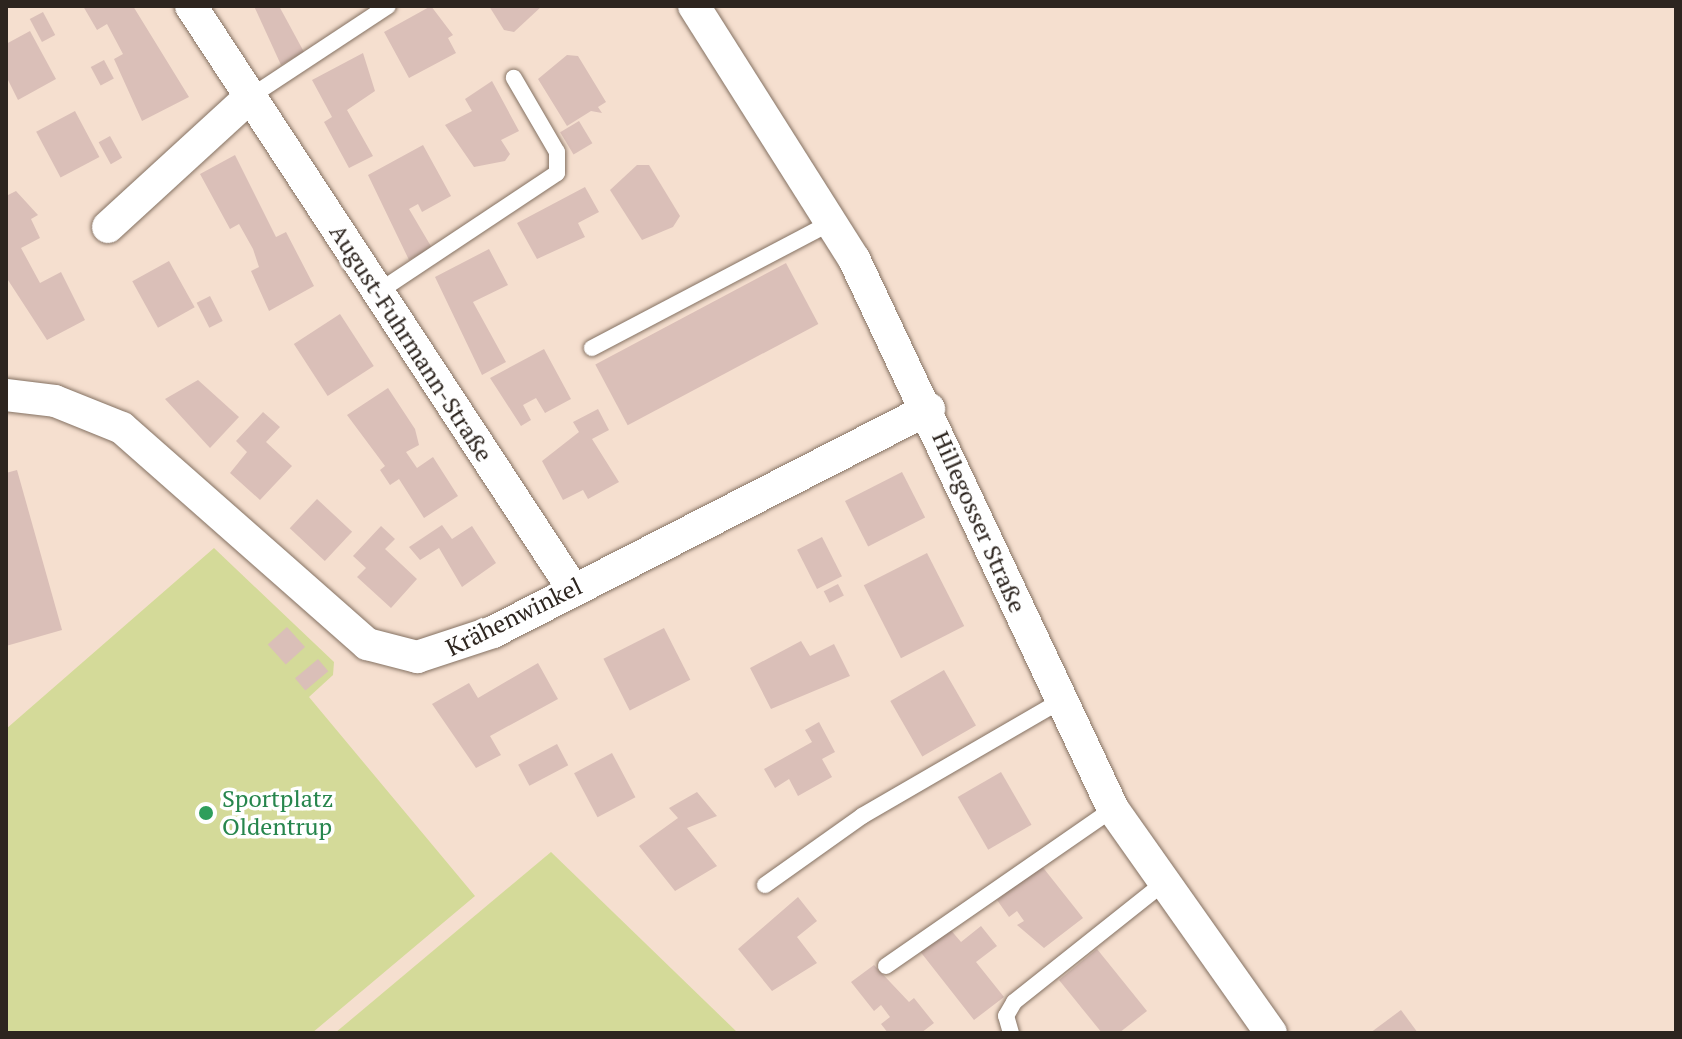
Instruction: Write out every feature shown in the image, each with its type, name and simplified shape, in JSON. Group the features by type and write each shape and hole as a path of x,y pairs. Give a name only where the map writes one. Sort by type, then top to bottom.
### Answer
{"street":[{"name":"August-Fuhrmann-Straße","path":"191,6 573,589"},
{"name":"Hillegosser Straße","path":"694,6 834,221 929,409 1059,702 1113,809 1161,885 1271,1033"},
{"path":"108,227 250,97"},
{"name":"Krähenwinkel","path":"6,395 55,401 122,428 379,651 437,654 573,589 929,409"}],"lane":[{"path":"250,97 388,6"},
{"path":"378,292 557,173 557,152 514,78"},
{"path":"592,348 834,221"},
{"path":"765,885 862,816 1059,702"},
{"path":"886,966 1113,809"},
{"path":"1011,1033 1005,1023 1014,1002 1161,885"}],"green space":[{"name":"Sportplatz Oldentrup","path":"214,548 334,662 333,675 309,697 475,896 312,1033 6,1033 6,729"},
{"path":"551,852 738,1033 335,1033"}],"building":[{"path":"83,6 133,6 189,97 142,121 114,59 123,54 107,24 97,30"},
{"path":"254,6 279,6 304,52 281,65"},
{"path":"431,6 453,35 448,38 456,53 409,78 384,32"},
{"path":"489,6 542,6 514,32 504,30"},
{"path":"43,12 55,35 42,42 30,19"},
{"path":"30,31 56,79 18,100 6,76 6,44"},
{"path":"363,53 375,91 347,110 373,156 349,168 324,122 332,117 312,80"},
{"path":"567,55 578,56 606,102 598,107 602,113 591,111 567,126 538,79"},
{"path":"104,60 114,79 101,86 91,67"},
{"path":"492,81 519,131 501,140 510,154 505,161 474,167 445,125 472,111 465,99"},
{"path":"75,111 99,157 61,178 36,132"},
{"path":"579,121 592,143 574,155 560,132"},
{"path":"110,136 122,158 111,164 99,142"},
{"path":"423,145 451,196 422,212 418,204 409,209 432,248 409,260 368,175"},
{"path":"235,155 276,237 286,232 314,286 269,311 251,271 259,267 253,249 239,224 230,229 200,174"},
{"path":"637,165 649,165 680,216 673,227 642,240 610,190"},
{"path":"585,187 599,212 578,223 585,237 537,259 517,223"},
{"path":"16,191 38,215 31,219 40,238 21,248 40,283 61,272 85,320 47,340 6,277 6,196"},
{"path":"489,249 508,285 473,302 506,362 482,375 435,277"},
{"path":"169,261 195,307 158,328 132,281"},
{"path":"786,263 818,324 628,425 595,364"},
{"path":"210,296 223,321 209,328 197,303"},
{"path":"340,314 374,366 328,396 294,344"},
{"path":"544,349 571,399 545,413 536,398 523,405 531,420 521,426 490,378"},
{"path":"198,380 239,417 210,448 165,399"},
{"path":"388,388 415,429 419,445 406,452 417,468 433,457 458,496 424,518 399,479 390,485 380,470 385,466 347,415"},
{"path":"598,409 609,430 592,439 619,482 588,499 583,490 563,500 542,461 579,432 573,422"},
{"path":"263,412 280,427 266,442 292,466 260,500 230,473 247,452 236,441"},
{"path":"17,470 62,630 6,646 6,473"},
{"path":"902,472 925,517 868,546 845,501"},
{"path":"317,499 352,532 325,561 290,528"},
{"path":"442,525 452,539 472,526 496,563 462,587 439,548 420,560 409,547"},
{"path":"381,526 395,539 385,549 417,579 391,608 357,577 366,568 353,556"},
{"path":"822,537 842,576 817,589 797,550"},
{"path":"927,553 964,626 901,658 864,585"},
{"path":"838,584 844,596 830,603 824,591"},
{"path":"287,627 305,647 286,664 268,644"},
{"path":"664,628 690,680 630,711 603,659"},
{"path":"801,641 810,656 834,644 850,676 771,709 750,668"},
{"path":"318,659 328,671 305,691 295,678"},
{"path":"538,663 558,699 490,736 501,755 476,768 432,704 469,683 478,698"},
{"path":"944,670 976,725 922,756 890,701"},
{"path":"819,722 835,752 822,759 832,777 798,796 789,779 775,788 764,769 812,742 805,730"},
{"path":"557,744 568,765 529,786 518,765"},
{"path":"612,753 635,797 598,817 574,773"},
{"path":"1001,772 1032,825 988,850 958,797"},
{"path":"697,792 717,816 687,828 717,866 675,891 639,846 678,818 669,808"},
{"path":"1041,865 1083,918 1044,948 1017,925 1024,921 1017,911 1009,917 997,900"},
{"path":"798,897 817,921 797,937 817,963 772,991 738,949"},
{"path":"981,926 997,946 976,962 1004,997 974,1020 919,950 949,928 961,942"},
{"path":"1097,949 1147,1011 1119,1033 1102,1033 1059,980"},
{"path":"874,965 909,1002 914,998 934,1023 921,1033 888,1033 881,1024 890,1017 881,1005 874,1011 851,982"},
{"path":"1401,1010 1418,1033 1370,1033"}],"place":[{"name":"Sportplatz Oldentrup","path":"206,813"}]}
